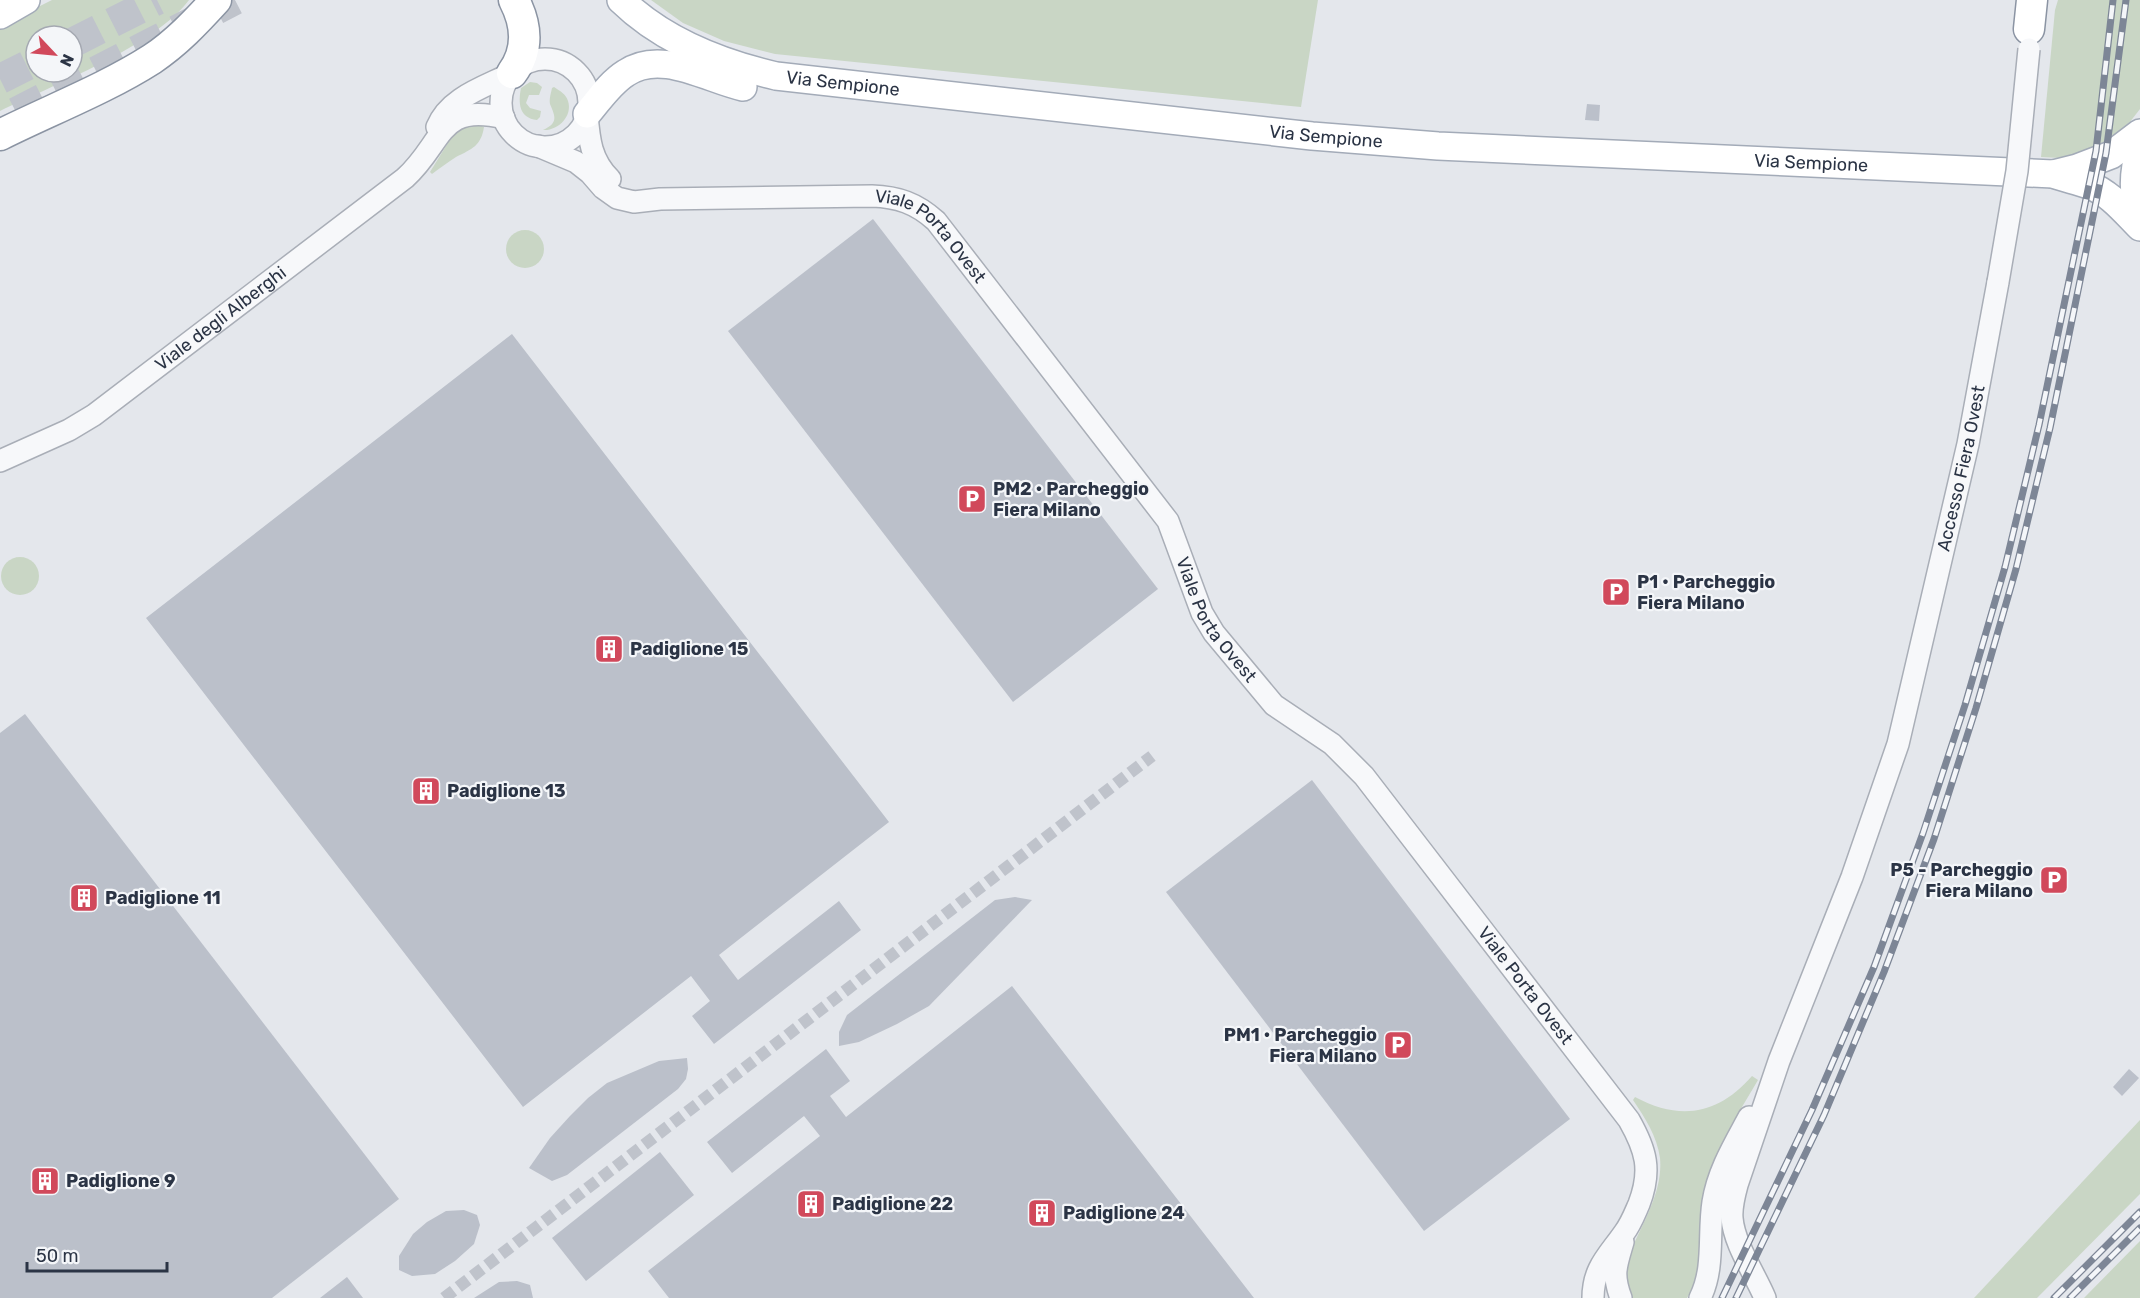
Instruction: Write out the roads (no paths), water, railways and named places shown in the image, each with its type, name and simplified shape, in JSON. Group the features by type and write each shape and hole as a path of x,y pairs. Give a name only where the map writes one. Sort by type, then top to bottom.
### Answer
{"highway":[{"path":"0,135 126,74 152,58 186,32 216,0"},
{"path":"512,73 520,63 525,39 519,9 514,0"}],"main road":[{"path":"0,15 26,0"},
{"name":"Via Sempione","path":"621,0 645,20 699,52 727,63 776,76 1312,136 1438,146 2053,174 2090,185 2101,191 2140,227"},
{"path":"587,114 612,85 625,74 650,64 680,66 734,85 771,93 793,94 869,87"},
{"name":"Via Sempione","path":"2053,174 2111,155 2140,133"},
{"path":"2140,148 2133,191 2140,221"}],"street":[{"name":"Accesso Fiera Ovest","path":"1779,1061 1852,877 1898,744 1968,444 2016,171 2029,20 2043,0"},
{"path":"542,59 555,61 570,66 582,79 586,87 587,114 583,124 570,138 555,145 538,146 517,137 511,131 504,118 502,95 504,87 512,73 525,63 542,59"},
{"name":"Viale degli Alberghi","path":"427,153 440,119 452,104 512,73"},
{"name":"Viale degli Alberghi","path":"0,461 69,430 110,403 405,178 420,163 447,125 454,119 481,113 504,118"},
{"name":"Viale Porta Ovest","path":"587,114 589,143 601,170 621,188 660,199"},
{"name":"Viale Porta Ovest","path":"538,146 576,162 617,198 634,202 660,199 872,195 892,197 915,205 936,221 1168,521 1202,613 1214,633 1274,705 1332,744 1364,776 1629,1120 1643,1148 1647,1178 1626,1230 1615,1268 1615,1280 1621,1298"},
{"path":"1700,1298 1709,1271 1712,1206 1722,1167 1779,1061"},
{"path":"1765,1298 1736,1233 1732,1219 1733,1202 1779,1061"},
{"name":"Viale Porta Ovest","path":"1593,1298 1598,1268 1626,1230"}],"tunnel":[{"path":"84,37 157,0"},
{"path":"16,112 235,0"},
{"path":"0,79 24,67"},
{"path":"444,1298 1152,756"}],"railway":[{"path":"1722,1298 1812,1110 1874,967 1923,833 1965,705 2005,567 2039,425 2096,151 2113,0"},
{"path":"1736,1298 1824,1115 1884,972 1934,839 1976,708 2016,569 2050,428 2106,153 2126,0"},
{"path":"2054,1298 2140,1212"},
{"path":"2070,1298 2140,1228"}],"place":[{"name":"PM2 • Parcheggio Fiera Milano","path":"972,499"},
{"name":"P1 • Parcheggio Fiera Milano","path":"1616,592"},
{"name":"Padiglione 15","path":"609,649"},
{"name":"Padiglione 13","path":"426,791"},
{"name":"P5 - Parcheggio Fiera Milano","path":"2054,880"},
{"name":"Padiglione 11","path":"84,898"},
{"name":"PM1 • Parcheggio Fiera Milano","path":"1398,1045"},
{"name":"Padiglione 9","path":"45,1181"},
{"name":"Padiglione 22","path":"811,1204"},
{"name":"Padiglione 24","path":"1042,1213"}]}
